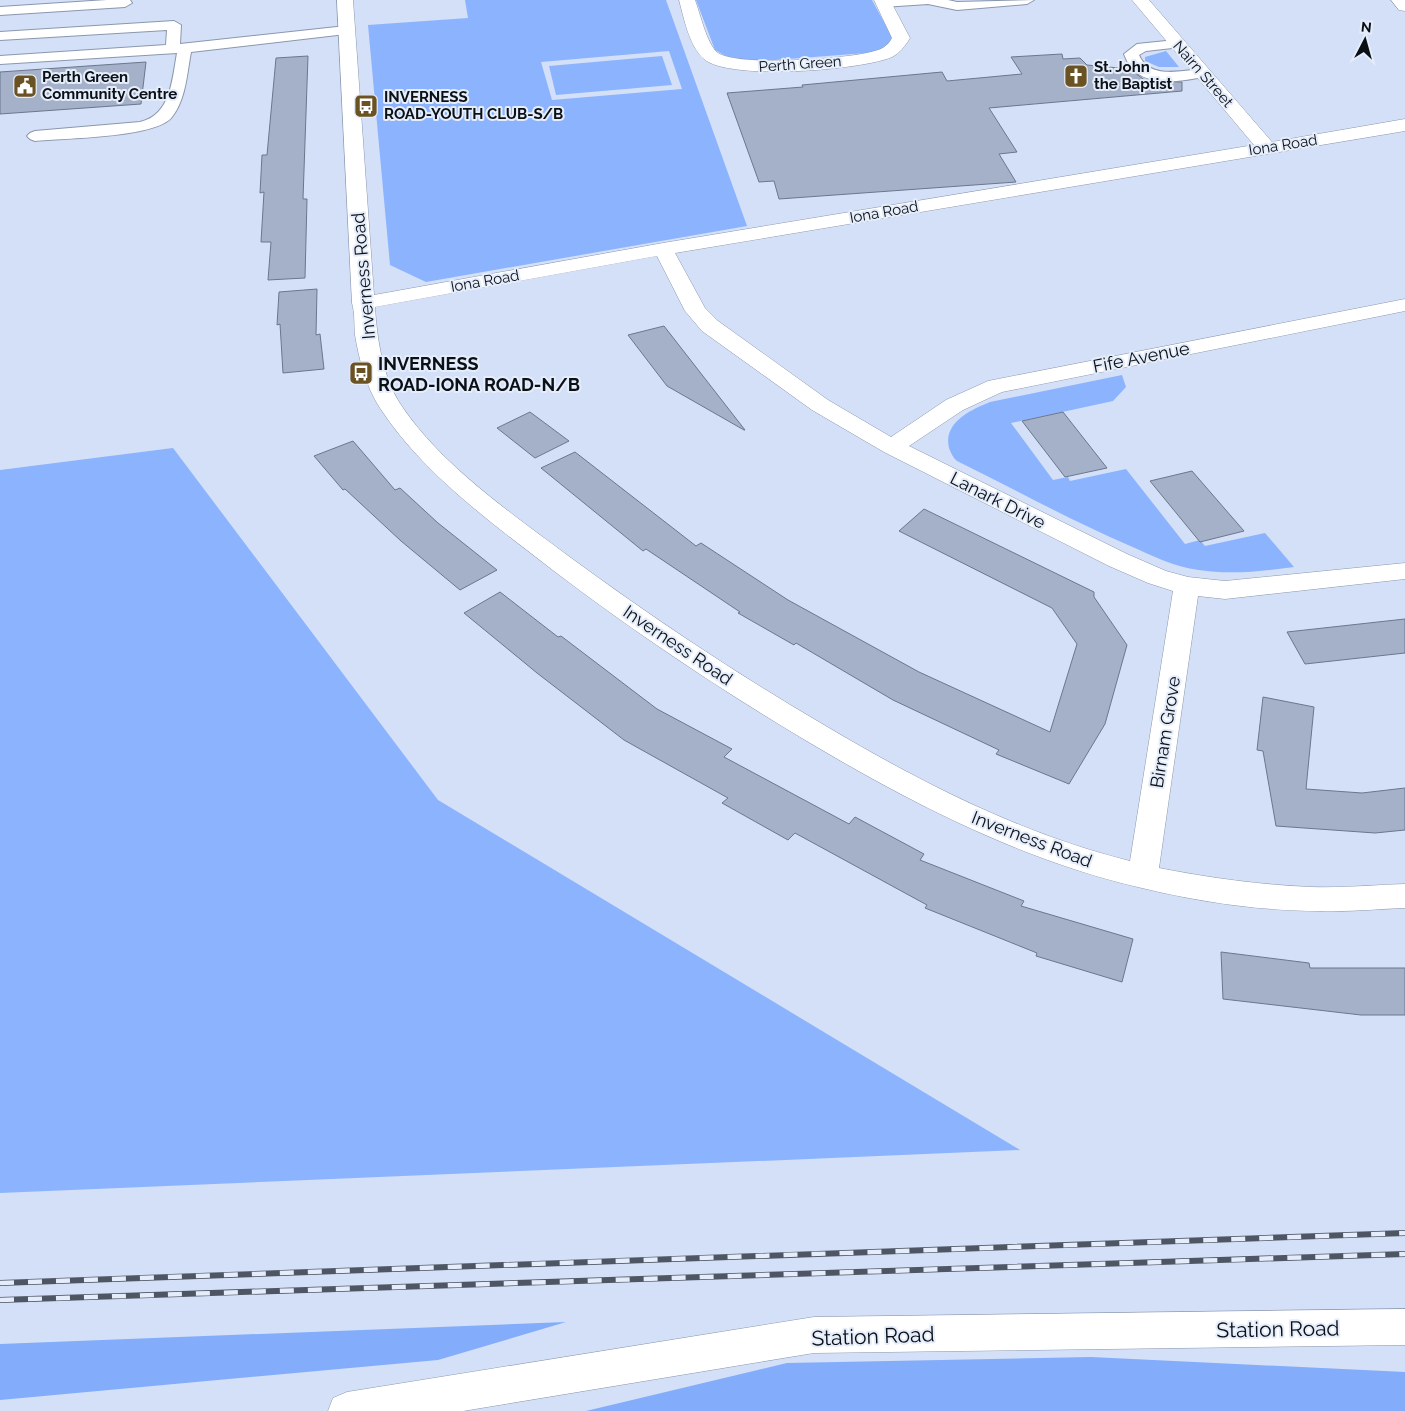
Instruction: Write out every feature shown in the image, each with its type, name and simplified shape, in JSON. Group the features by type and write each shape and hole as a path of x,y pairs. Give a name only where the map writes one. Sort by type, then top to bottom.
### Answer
{"street":[{"name":"Inverness Road","path":"345,0 363,303 366,336 374,366 390,404 421,444 511,524 647,627 776,710 896,780 993,826 1068,855 1143,877 1234,894 1314,900 1405,896"},
{"name":"Perth Green","path":"687,0 704,47 710,55 718,61 751,67 869,58 885,55 894,49 901,38 882,2"},
{"name":"Nairn Street","path":"1140,0 1267,148"},
{"path":"1399,0 1405,6"},
{"path":"1397,126 1405,142"},
{"name":"Iona Road","path":"363,303 663,249 1397,126"},
{"name":"Lanark Drive","path":"663,249 696,311 710,326 820,405 892,447 1118,560 1157,577 1187,586 1225,590 1405,571"},
{"name":"Fife Avenue","path":"892,447 953,404 972,394 996,386 1405,305"},
{"name":"Birnam Grove","path":"1143,877 1187,586"},
{"name":"Station Road","path":"347,1411 814,1335 1405,1327"}],"lane":[{"path":"882,2 928,0 957,6 1027,0"},
{"path":"0,11 125,3"},
{"path":"43,57 55,8"},
{"path":"0,36 174,25 179,48 171,107 164,118 155,124 140,127 34,136"},
{"path":"0,60 179,48 346,30"},
{"path":"1176,44 1142,47 1131,54 1134,64 1145,73 1164,76 1201,73"}],"shaded area":[{"path":"465,0 666,0 747,226 426,282 390,265 368,25 468,18","holes":["669,51 682,89 552,100 541,62"]},
{"path":"696,0 872,0 892,37 885,47 866,53 749,62 731,59 715,50"},
{"path":"1166,51 1179,67 1159,67 1145,61 1145,57"},
{"path":"662,56 672,85 556,95 549,66"},
{"path":"1122,375 1126,387 1113,401 1011,423 1053,480 1068,477 1070,481 1126,469 1185,544 1200,540 1205,546 1265,533 1294,567 1223,572 1190,568 1172,563 1154,557 1106,535 957,461 953,457 949,448 948,439 950,431 967,413 982,405"},
{"path":"173,448 438,800 1020,1150 0,1193 0,470"},
{"path":"566,1322 438,1360 0,1400 0,1344"},
{"path":"1091,1357 1405,1372 1405,1411 586,1411 787,1363"}],"building":[{"path":"1062,54 1063,59 1080,58 1087,65 1130,69 1143,79 1182,82 1182,91 989,108 1017,152 999,154 1016,182 779,199 774,181 759,182 727,93 942,72 947,81 1022,74 1011,57"},
{"path":"308,56 303,199 307,199 305,278 268,280 271,242 261,242 264,192 260,193 262,155 267,155 276,58"},
{"path":"146,62 141,104 0,114 0,72"},
{"path":"317,289 316,335 320,334 324,369 283,373 280,324 277,325 279,292"},
{"path":"664,326 745,430 667,386 628,335"},
{"path":"530,412 569,441 535,458 497,428"},
{"path":"1063,412 1107,468 1065,477 1022,421"},
{"path":"353,441 395,490 400,488 438,523 497,570 460,590 401,541 345,489 343,490 314,456"},
{"path":"575,452 696,546 701,543 788,600 919,672 1050,732 1077,644 1052,608 899,531 924,509 1094,592 1094,597 1127,645 1105,724 1069,784 996,754 999,750 893,700 796,643 794,645 738,613 740,612 646,549 643,551 541,468"},
{"path":"1192,471 1244,531 1200,542 1150,481"},
{"path":"500,592 657,709 732,749 724,757 849,824 855,817 924,854 920,860 1024,901 1021,906 1133,939 1122,982 1036,956 1037,953 925,908 927,905 795,833 788,840 722,803 728,798 624,740 537,673 464,613"},
{"path":"1405,619 1405,653 1305,664 1287,632"},
{"path":"1263,697 1314,707 1306,789 1362,793 1405,788 1405,830 1375,833 1276,826 1263,751 1257,750"},
{"path":"1221,952 1309,963 1310,968 1405,968 1405,1015 1361,1015 1223,999"}],"railway":[{"path":"0,1283 1405,1233"},
{"path":"0,1300 1405,1254"}],"place":[{"name":"St. John the Baptist","path":"1076,76"},
{"name":"Perth Green Community Centre","path":"25,86"},
{"name":"INVERNESS ROAD-YOUTH CLUB-S/B","path":"366,106"},
{"name":"INVERNESS ROAD-IONA ROAD-N/B","path":"361,373"}]}
